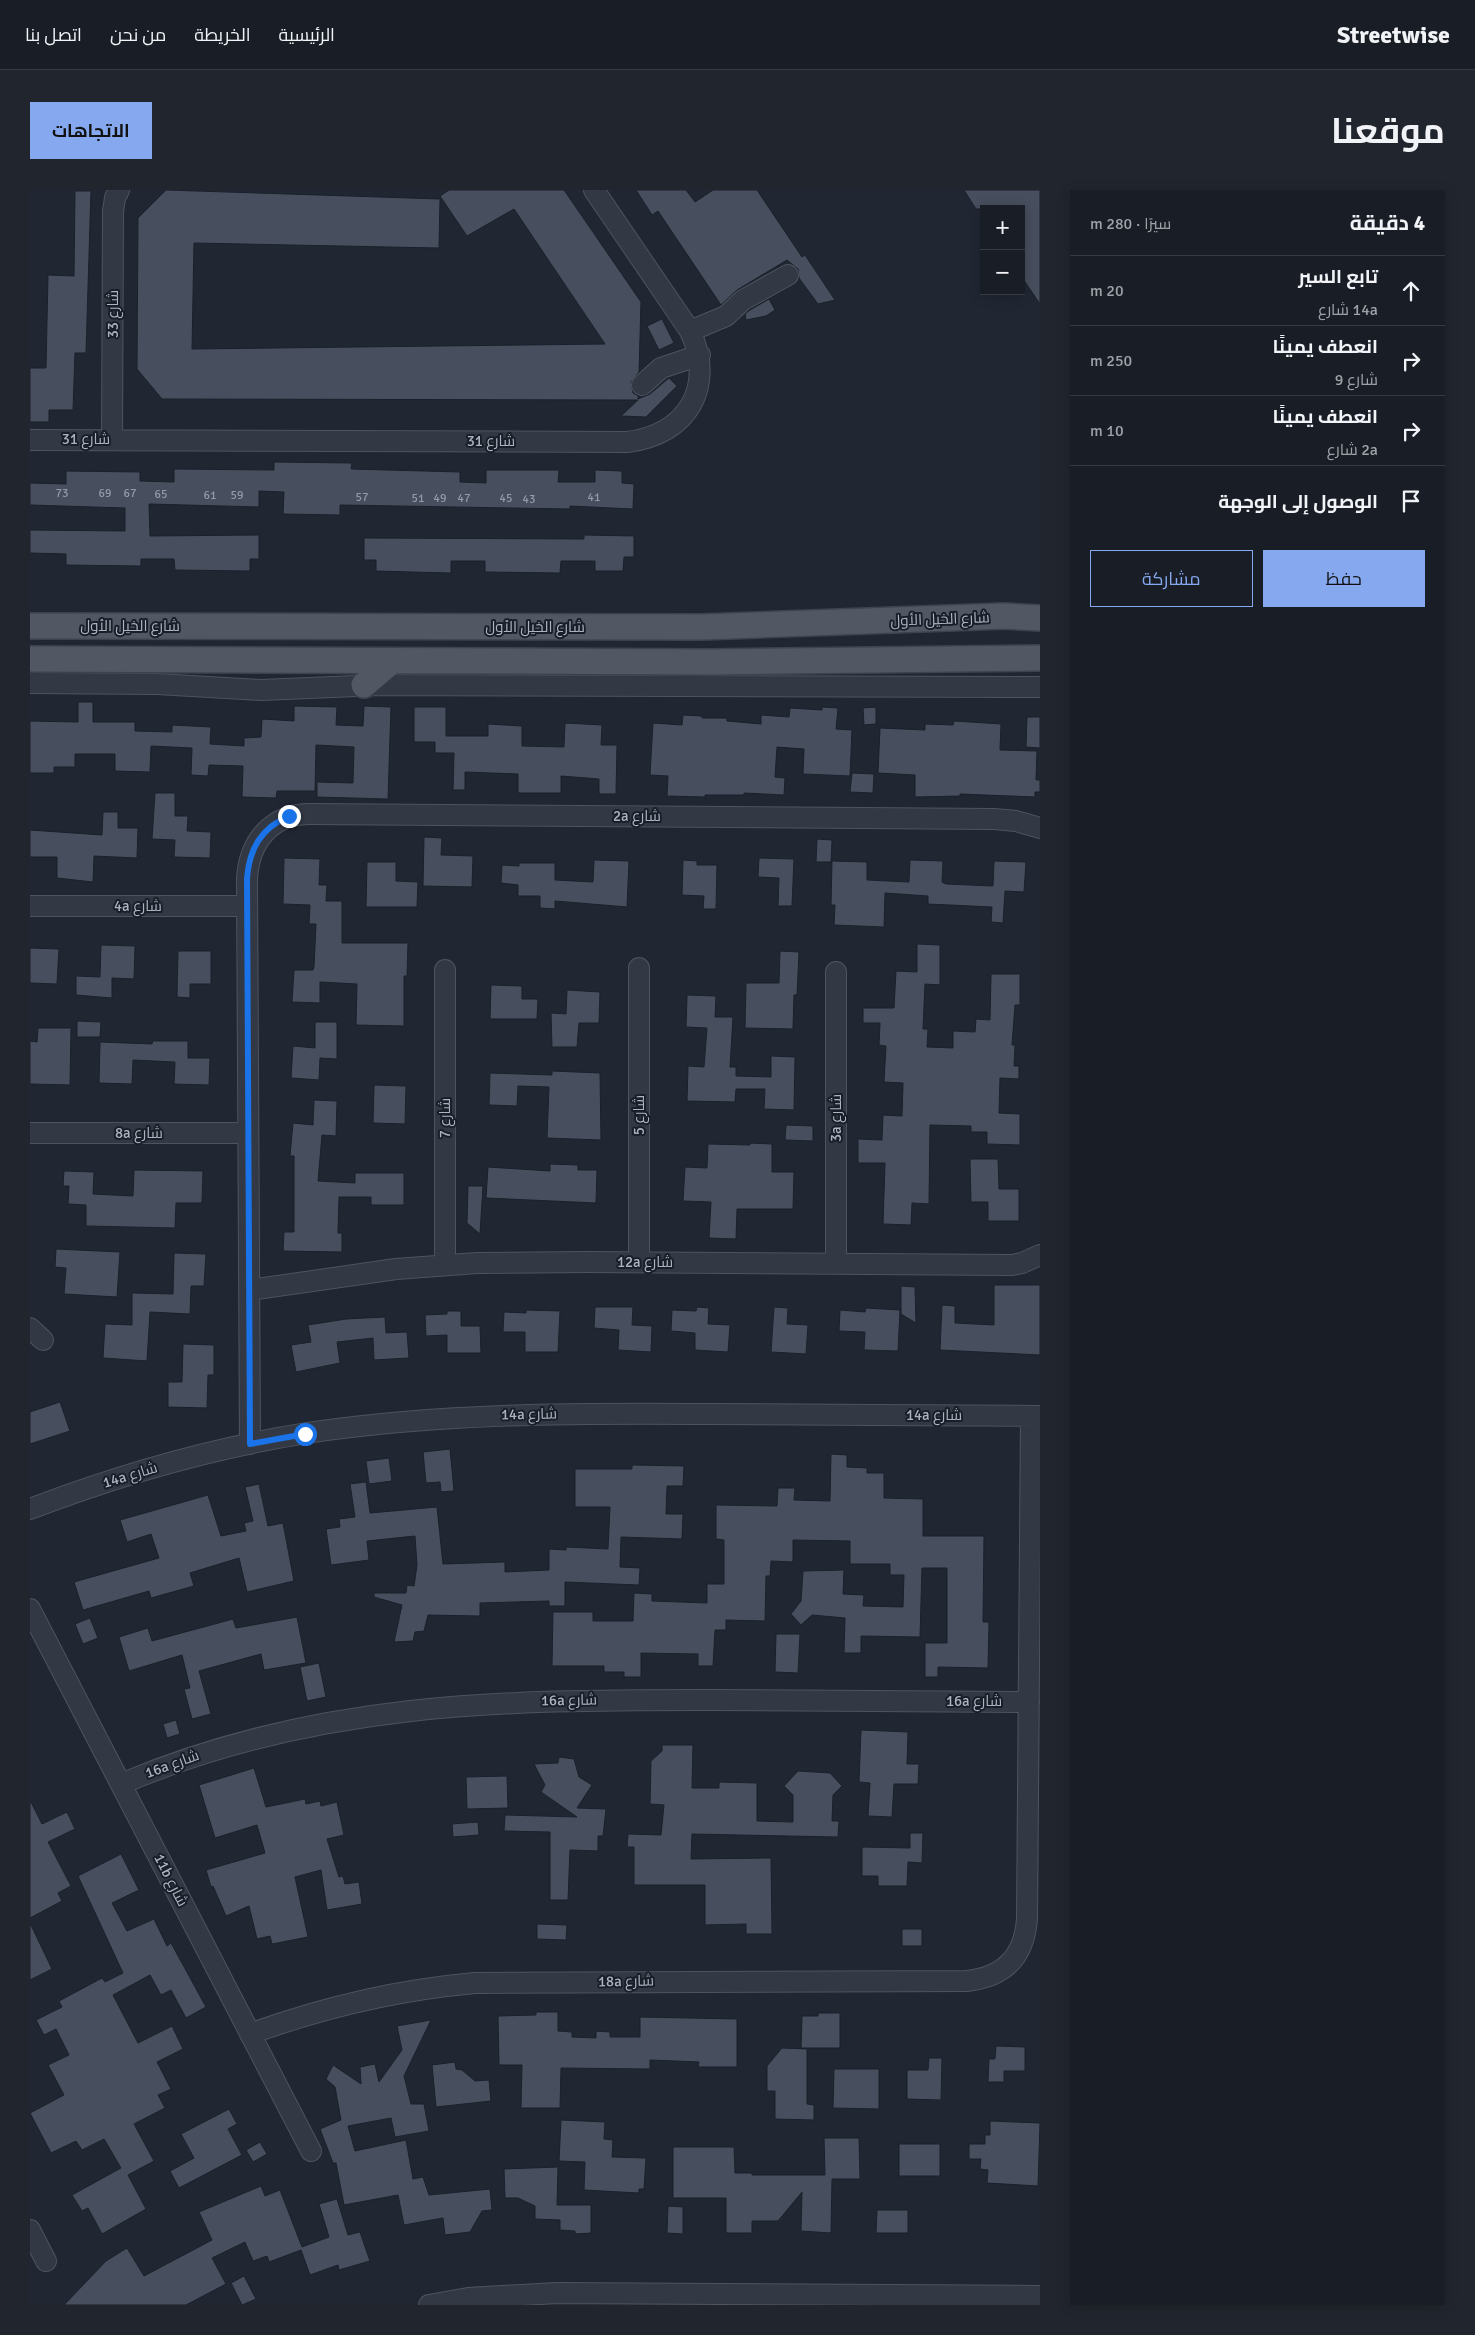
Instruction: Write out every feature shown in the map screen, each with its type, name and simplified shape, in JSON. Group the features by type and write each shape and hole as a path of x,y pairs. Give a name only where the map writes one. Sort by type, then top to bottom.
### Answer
{"main road":[{"name":"شارع الخيل الأول","path":"30,626 703,627 995,617 1040,618"},
{"path":"1006,659 1040,648"},
{"path":"30,659 710,662 1040,658"},
{"path":"364,685 392,661"}],"street":[{"name":"شارع 33","path":"112,439 113,211 114,198 119,190"},
{"name":"شارع 31","path":"30,440 617,442 644,440 666,430 685,414 694,400 699,385 700,355 690,331 594,190"},
{"path":"690,331 726,316 742,300 788,274"},
{"path":"642,385 660,368 700,355"},
{"path":"30,683 149,684 261,690 364,685 1040,687"},
{"name":"2a شارع","path":"247,906 248,867 251,854 264,832 280,820 299,814 1016,821 1040,828"},
{"name":"4a شارع","path":"30,906 247,906"},
{"path":"247,906 250,1444"},
{"name":"شارع 5","path":"638,968 639,1262"},
{"name":"شارع 7","path":"445,970 445,1265"},
{"name":"3a شارع","path":"836,972 836,1264"},
{"name":"8a شارع","path":"30,1133 248,1133"},
{"name":"12a شارع","path":"250,1290 348,1275 445,1265 639,1262 1012,1265 1031,1260 1040,1255"},
{"name":"14a شارع","path":"30,1509 159,1466 250,1444 305,1434 414,1420 526,1414 1036,1416"},
{"path":"1029,1702 1036,1416"},
{"name":"11b شارع","path":"30,1609 311,2151"},
{"name":"16a شارع","path":"121,1784 190,1757 261,1736 333,1721 439,1707 554,1700 1029,1702"},
{"name":"18a شارع","path":"250,2034 289,2019 362,1999 437,1986 475,1983 967,1982 994,1975 1015,1958 1026,1933 1029,1702"},
{"path":"30,2230 46,2261"},
{"path":"429,2305 477,2297 557,2292 1040,2296"}],"building":[{"path":"166,190 440,199 439,248 194,243 192,349 605,344 514,209 467,236 440,196 449,190 564,190 641,302 639,372 631,382 633,393 638,396 638,399 650,394 669,378 677,386 646,417 621,416 638,400 162,399 137,369 138,218"},
{"path":"636,190 686,190 695,202 713,190 757,190 802,257 805,255 835,300 818,304 799,278 798,269 787,260 737,290 721,305 658,211 652,215"},
{"path":"964,190 1040,190 1040,304 1025,282 1025,205 980,205 980,209 976,209"},
{"path":"75,191 91,191 86,353 75,353 73,410 49,410 49,422 30,422 30,368 46,368 48,275 74,276"},
{"path":"769,299 775,310 766,316 746,320 745,314"},
{"path":"662,319 674,343 659,350 647,326"},
{"path":"274,462 352,463 351,469 460,472 460,482 486,483 486,470 559,470 558,482 595,482 595,470 622,471 622,483 634,484 633,509 570,506 570,509 340,505 340,515 283,514 284,492 259,491 259,507 149,504 150,536 259,535 259,559 250,559 250,571 175,570 174,559 141,559 141,566 66,565 66,554 30,553 30,530 125,531 125,508 30,505 30,483 66,484 66,471 140,472 140,481 174,482 174,469 274,470"},
{"path":"584,535 634,536 634,557 624,557 623,571 595,571 595,561 561,561 560,573 485,572 485,561 451,561 451,573 376,571 376,560 364,560 364,538 584,539"},
{"path":"78,702 93,702 93,722 135,722 135,731 172,732 172,725 211,727 210,744 244,746 244,738 261,737 262,719 294,721 294,706 337,707 336,725 363,726 364,706 391,707 388,799 317,797 317,782 353,783 354,747 316,745 315,791 277,791 276,798 242,797 243,766 209,765 208,776 191,775 192,748 151,746 150,772 115,771 115,754 75,754 75,767 54,767 54,773 30,773 30,721 78,722"},
{"path":"414,707 446,707 446,736 488,736 488,724 522,726 522,746 564,747 565,723 602,725 601,745 617,745 616,794 599,794 599,779 561,776 561,793 518,793 518,774 465,772 465,790 453,790 454,753 435,753 435,742 414,742"},
{"path":"822,707 838,708 836,729 852,730 850,776 803,774 804,749 777,747 775,777 785,778 784,795 744,793 744,795 705,795 705,797 667,796 668,776 650,775 653,723 682,725 683,715 702,716 702,718 727,718 727,721 761,724 761,715 789,717 790,708 822,710"},
{"path":"876,707 876,724 864,725 863,708"},
{"path":"1027,717 1040,717 1040,748 1026,747"},
{"path":"954,721 1001,724 1000,750 1037,751 1036,780 1040,780 1040,792 1035,792 1035,797 960,794 960,796 915,797 915,775 878,773 880,728 925,730 925,724 953,725"},
{"path":"852,773 874,774 873,793 850,792"},
{"path":"155,793 175,793 175,816 188,816 187,831 211,832 210,858 174,857 175,840 152,839"},
{"path":"103,812 118,812 118,828 138,828 137,858 94,856 93,882 57,878 57,857 30,857 30,830 102,835"},
{"path":"424,837 442,838 441,855 473,856 472,887 423,886"},
{"path":"817,839 832,840 831,862 816,862"},
{"path":"284,858 320,859 319,885 327,885 326,901 342,901 342,943 408,943 407,976 404,976 404,1026 356,1025 357,984 320,982 320,1003 292,1002 294,970 313,970 314,967 316,924 309,924 310,905 283,904"},
{"path":"759,858 794,859 792,906 778,906 779,878 758,877"},
{"path":"594,860 629,861 627,907 555,901 555,909 540,908 540,896 518,896 518,885 501,883 502,865 519,866 519,863 555,863 555,880 593,882"},
{"path":"683,860 697,861 697,865 717,865 716,909 703,909 704,896 682,895"},
{"path":"910,860 943,861 942,882 946,884 993,886 994,861 1026,862 1024,892 1005,891 1003,923 991,922 992,907 928,904 928,896 885,893 884,927 834,925 835,905 831,905 832,861 867,862 867,880 909,882"},
{"path":"367,862 396,862 396,881 418,882 417,907 366,907"},
{"path":"917,944 940,945 940,985 925,984 923,1029 928,1029 927,1047 953,1048 953,1031 975,1032 976,1019 990,1020 991,974 1020,974 1020,1005 1015,1005 1012,1045 1015,1045 1014,1066 1019,1066 1019,1079 1000,1078 999,1113 1020,1114 1020,1145 987,1144 987,1132 971,1132 971,1126 930,1125 929,1204 912,1203 911,1225 883,1224 885,1163 858,1163 858,1139 882,1140 883,1115 902,1116 903,1083 884,1082 886,1046 879,1045 880,1023 863,1023 863,1008 894,1008 896,971 917,972"},
{"path":"101,945 135,946 134,979 112,978 112,998 76,995 76,976 100,977"},
{"path":"30,948 59,949 57,984 30,983"},
{"path":"178,951 211,951 211,984 190,984 190,998 177,997"},
{"path":"780,951 799,952 797,995 794,995 793,1029 745,1028 746,983 779,983"},
{"path":"491,985 522,986 522,999 538,999 537,1019 490,1019"},
{"path":"567,990 600,992 599,1023 579,1023 577,1047 552,1047 551,1013 566,1014"},
{"path":"687,995 716,996 715,1017 733,1017 730,1067 736,1067 736,1076 771,1077 771,1056 795,1057 794,1110 764,1109 765,1089 736,1089 735,1102 687,1101 688,1066 704,1067 707,1028 686,1027"},
{"path":"77,1021 101,1022 100,1037 77,1037"},
{"path":"315,1022 337,1022 337,1059 320,1058 319,1080 291,1078 293,1046 315,1048"},
{"path":"38,1028 71,1028 70,1085 30,1084 30,1041 37,1042"},
{"path":"153,1041 188,1041 188,1058 210,1058 209,1085 174,1084 175,1062 133,1060 132,1084 99,1083 100,1042 152,1044"},
{"path":"552,1071 600,1073 601,1140 547,1138 549,1087 518,1086 517,1106 489,1105 490,1073 552,1075"},
{"path":"374,1085 406,1086 405,1124 373,1123"},
{"path":"314,1100 337,1101 336,1136 322,1135 318,1181 355,1183 355,1173 404,1173 404,1205 371,1205 371,1197 339,1197 338,1233 342,1233 342,1252 283,1251 284,1232 294,1232 294,1156 290,1156 293,1123 313,1125"},
{"path":"786,1125 813,1126 813,1141 785,1140"},
{"path":"750,1143 772,1144 772,1172 794,1172 793,1209 737,1209 736,1239 709,1238 711,1202 683,1201 685,1167 707,1168 708,1144 750,1145"},
{"path":"970,1159 998,1159 999,1189 1019,1189 1019,1221 988,1221 988,1202 971,1202"},
{"path":"550,1164 578,1165 578,1170 597,1170 596,1203 486,1198 488,1167 550,1171"},
{"path":"134,1170 203,1171 202,1203 176,1203 175,1228 86,1226 86,1205 68,1204 69,1186 63,1186 64,1171 94,1172 93,1194 133,1196"},
{"path":"468,1186 483,1186 480,1234 467,1223"},
{"path":"56,1249 120,1252 117,1297 64,1294 66,1268 55,1267"},
{"path":"174,1253 206,1254 204,1286 191,1286 190,1314 150,1312 147,1361 103,1358 105,1324 132,1325 132,1293 173,1294"},
{"path":"994,1285 1040,1285 1040,1355 940,1350 942,1305 955,1306 955,1323 994,1325"},
{"path":"901,1286 915,1287 916,1323 901,1314"},
{"path":"595,1307 633,1307 632,1325 652,1326 651,1352 618,1350 619,1330 594,1328"},
{"path":"697,1307 709,1308 708,1324 730,1325 728,1352 695,1350 695,1333 671,1331 672,1310 696,1311"},
{"path":"774,1307 788,1308 787,1324 808,1325 806,1354 771,1352"},
{"path":"866,1308 900,1310 898,1351 864,1350 865,1332 839,1331 840,1310 865,1312"},
{"path":"526,1310 560,1311 558,1352 525,1352 525,1332 503,1332 504,1312 526,1313"},
{"path":"447,1311 461,1311 461,1326 480,1326 481,1353 447,1353 447,1335 426,1336 425,1315 447,1314"},
{"path":"385,1317 386,1333 407,1332 409,1358 374,1360 373,1338 337,1342 340,1363 296,1372 291,1345 311,1342 308,1325 346,1319"},
{"path":"183,1344 214,1345 214,1375 208,1375 207,1408 168,1407 168,1382 182,1382"},
{"path":"60,1402 70,1431 30,1444 30,1412"},
{"path":"450,1449 454,1491 441,1492 440,1482 426,1483 423,1452"},
{"path":"831,1454 847,1455 847,1467 867,1468 867,1473 884,1473 884,1498 923,1499 923,1536 984,1536 983,1622 989,1622 988,1668 938,1667 938,1677 925,1677 925,1643 947,1643 947,1568 922,1568 920,1637 861,1636 861,1653 844,1653 845,1618 812,1615 801,1625 791,1614 801,1601 803,1571 844,1570 843,1594 864,1595 863,1606 903,1607 904,1575 890,1575 890,1564 850,1564 850,1541 793,1540 793,1562 771,1561 770,1576 766,1576 765,1621 726,1620 726,1630 715,1630 713,1666 698,1666 698,1654 641,1653 641,1677 624,1677 624,1672 604,1672 604,1666 552,1666 553,1612 593,1612 593,1621 633,1621 634,1593 652,1594 652,1601 707,1603 707,1584 724,1584 724,1540 716,1539 716,1505 777,1506 778,1488 795,1488 794,1500 830,1501"},
{"path":"389,1458 392,1481 369,1484 366,1461"},
{"path":"632,1465 684,1466 683,1486 667,1486 666,1514 683,1514 682,1539 621,1537 620,1567 640,1568 639,1585 565,1582 565,1606 549,1606 549,1601 480,1603 480,1616 428,1615 424,1631 415,1632 413,1641 394,1642 402,1605 374,1597 374,1593 406,1593 407,1585 414,1586 417,1565 415,1536 367,1541 369,1560 331,1565 326,1529 340,1527 339,1519 355,1517 350,1484 366,1482 370,1513 437,1507 443,1564 505,1562 505,1572 549,1570 549,1549 566,1550 566,1547 608,1549 610,1507 575,1507 575,1469 632,1469"},
{"path":"259,1484 268,1526 283,1523 294,1581 247,1592 239,1558 190,1573 194,1586 151,1598 149,1591 83,1610 74,1582 159,1558 151,1534 127,1542 120,1520 208,1495 221,1536 246,1531 244,1523 253,1521 245,1487"},
{"path":"297,1617 306,1663 264,1670 261,1654 199,1671 211,1714 192,1719 184,1689 190,1688 182,1655 129,1671 119,1637 148,1628 152,1641 233,1619 236,1628"},
{"path":"90,1618 98,1638 83,1644 75,1624"},
{"path":"776,1634 800,1634 798,1673 775,1672"},
{"path":"319,1663 326,1697 307,1701 300,1667"},
{"path":"176,1720 180,1734 167,1738 163,1724"},
{"path":"861,1730 908,1732 907,1764 919,1764 918,1784 894,1784 892,1817 868,1816 870,1783 859,1782"},
{"path":"662,1745 693,1745 692,1788 719,1788 719,1782 757,1783 757,1821 793,1822 793,1795 784,1786 798,1771 830,1773 842,1786 833,1795 832,1821 839,1821 838,1837 692,1834 691,1859 771,1858 772,1934 746,1934 746,1924 705,1925 705,1885 634,1885 634,1847 627,1847 628,1834 661,1835 664,1805 650,1804 651,1761 662,1751"},
{"path":"559,1757 574,1759 579,1777 592,1785 577,1808 606,1809 603,1836 598,1836 598,1851 570,1850 568,1900 550,1900 550,1832 504,1831 505,1815 577,1817 541,1792 545,1785 534,1764 558,1763"},
{"path":"254,1768 266,1807 305,1799 306,1804 320,1801 321,1806 337,1802 344,1835 327,1839 339,1877 343,1876 345,1884 359,1882 362,1904 327,1910 321,1870 295,1877 308,1937 272,1944 270,1936 257,1939 249,1906 226,1916 213,1886 211,1887 206,1870 265,1853 257,1825 215,1838 199,1785"},
{"path":"507,1776 508,1808 467,1809 466,1777"},
{"path":"30,1800 42,1824 67,1812 75,1829 48,1842 71,1886 58,1893 62,1901 30,1918"},
{"path":"478,1822 479,1835 453,1837 452,1824"},
{"path":"910,1833 923,1833 922,1863 908,1862 907,1886 878,1886 878,1876 862,1876 862,1847 910,1848"},
{"path":"121,1854 139,1890 112,1903 127,1931 154,1919 167,1946 171,1943 206,2007 186,2018 171,1990 161,1995 150,1975 113,1995 138,2043 172,2026 183,2049 157,2062 171,2089 158,2095 165,2108 134,2124 154,2161 128,2175 146,2209 102,2234 88,2208 82,2211 72,2195 121,2168 104,2139 82,2150 76,2141 51,2153 30,2113 64,2095 48,2065 69,2055 56,2029 44,2035 36,2020 62,2007 59,2001 102,1978 105,1982 123,1973 78,1876"},
{"path":"30,1923 52,1969 30,1980"},
{"path":"537,1924 567,1925 566,1940 537,1939"},
{"path":"902,1929 922,1929 922,1946 902,1946"},
{"path":"536,2012 558,2012 558,2031 572,2032 572,2037 596,2038 596,2031 610,2032 610,2037 640,2037 640,2017 737,2019 737,2067 698,2067 699,2062 650,2060 650,2069 561,2068 560,2108 521,2108 522,2065 499,2065 498,2016 536,2015"},
{"path":"818,2013 840,2013 840,2048 801,2048 802,2016 818,2016"},
{"path":"431,2020 404,2076 411,2104 424,2104 429,2131 395,2137 391,2118 348,2126 355,2151 406,2140 413,2179 423,2177 429,2195 490,2189 492,2210 482,2211 470,2232 445,2235 443,2218 404,2225 398,2195 344,2205 336,2163 333,2163 320,2129 341,2120 335,2087 326,2079 333,2065 361,2084 360,2067 375,2064 379,2082 402,2050 397,2026"},
{"path":"996,2046 1025,2047 1025,2071 1004,2071 1004,2082 988,2082 989,2059 995,2059"},
{"path":"782,2048 807,2049 807,2104 814,2105 814,2120 775,2119 775,2091 767,2091 767,2066"},
{"path":"929,2058 942,2058 941,2100 907,2099 907,2070 928,2070"},
{"path":"455,2062 456,2069 462,2070 475,2081 489,2080 491,2101 436,2107 432,2065"},
{"path":"834,2069 879,2069 879,2109 833,2108"},
{"path":"229,2109 237,2124 228,2129 242,2155 179,2188 170,2171 194,2158 181,2134"},
{"path":"561,2120 605,2122 604,2139 613,2140 612,2157 646,2158 644,2189 639,2189 639,2193 584,2190 585,2162 559,2161"},
{"path":"990,2121 1040,2123 1038,2186 987,2183 988,2170 980,2169 981,2159 969,2159 969,2144 985,2144 985,2135 990,2135"},
{"path":"824,2138 859,2138 860,2179 832,2179 831,2233 801,2231 802,2192 778,2221 752,2221 752,2233 726,2233 726,2198 673,2198 673,2147 734,2147 735,2173 752,2173 752,2175 825,2175"},
{"path":"260,2142 267,2154 253,2162 246,2150"},
{"path":"899,2144 940,2144 940,2176 899,2176"},
{"path":"558,2167 557,2205 591,2205 591,2233 575,2234 575,2231 560,2230 560,2220 535,2219 535,2206 518,2198 505,2198 504,2169"},
{"path":"261,2186 265,2196 280,2190 302,2247 329,2237 319,2204 337,2199 348,2235 360,2232 370,2261 339,2270 338,2265 310,2275 301,2250 269,2262 267,2256 253,2261 245,2242 212,2258 226,2284 186,2305 64,2305 106,2261 127,2248 144,2276 212,2240 199,2212"},
{"path":"668,2206 683,2207 683,2234 667,2233"},
{"path":"877,2210 908,2210 908,2233 876,2233"},
{"path":"244,2276 256,2299 242,2305 231,2283"}],"route":[{"path":"289,816 271,826 256,843 251,854 247,879 250,1444 305,1434"}]}
